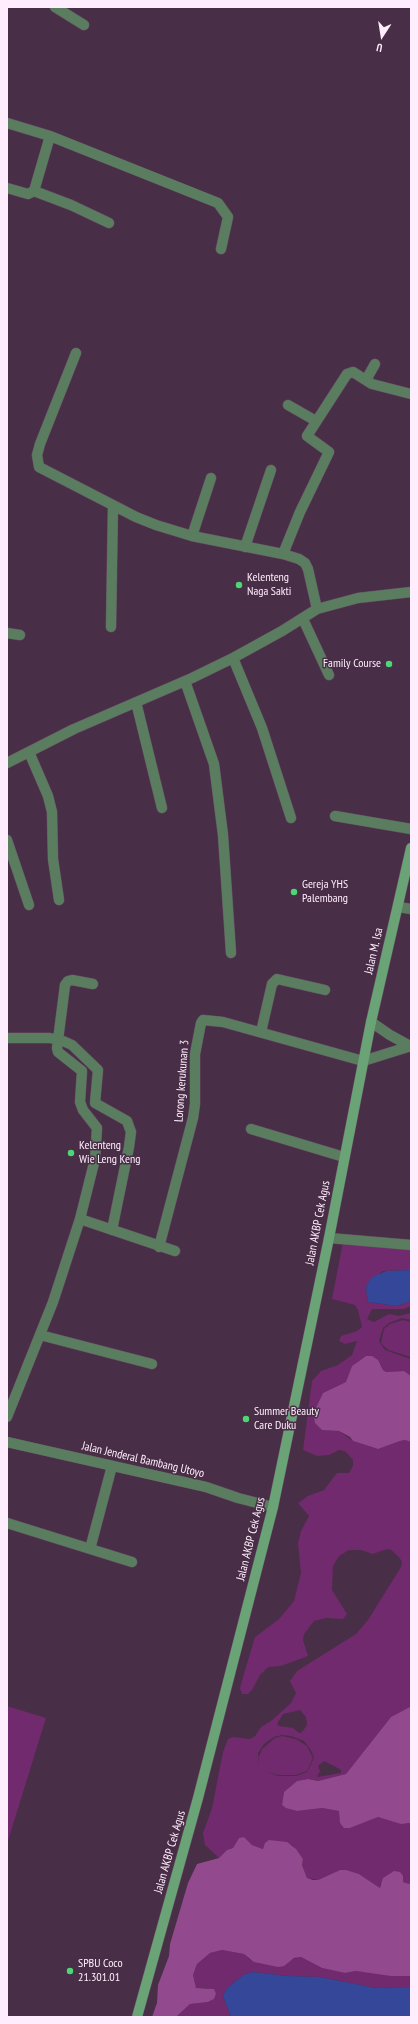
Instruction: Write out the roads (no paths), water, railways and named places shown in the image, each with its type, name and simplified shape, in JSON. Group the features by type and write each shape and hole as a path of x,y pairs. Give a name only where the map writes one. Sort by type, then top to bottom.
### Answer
{"main road":[{"name":"Jalan M. Isa","path":"363,1061 411,848"},
{"name":"Jalan AKBP Cek Agus","path":"137,2017 198,1798 273,1507 329,1238 363,1061"}],"street":[{"path":"55,7 84,25"},
{"path":"7,123 50,136 218,203 228,217 221,249"},
{"path":"34,191 50,136"},
{"path":"7,188 28,194 34,191 72,205 109,223"},
{"path":"76,353 40,444 37,463 39,467 136,517 192,536 283,554 305,563 317,608"},
{"path":"366,380 375,364"},
{"path":"283,554 300,512 329,454 329,451 306,436 348,372 353,372 374,385 411,394"},
{"path":"288,404 316,421"},
{"path":"245,547 271,470"},
{"path":"192,536 211,478"},
{"path":"111,628 113,504"},
{"path":"7,763 74,729 185,681 233,658 303,619 317,608 358,598 411,592"},
{"path":"303,619 329,675"},
{"path":"7,633 20,635"},
{"path":"233,658 262,728 291,818"},
{"path":"185,681 214,764 223,835 231,953"},
{"path":"136,702 162,808"},
{"path":"29,752 48,796 52,812 54,859 59,900"},
{"path":"335,816 411,829"},
{"path":"7,840 29,905"},
{"path":"398,907 411,909"},
{"path":"261,1032 272,984 277,979 325,990"},
{"path":"7,1417 53,1302 80,1219 95,1159 97,1128 83,1110 80,1102 82,1071 58,1052 65,985 68,981 72,980 93,984"},
{"name":"Lorong kerukunan 3","path":"159,1247 176,1179 189,1140 194,1118 195,1054 201,1023 203,1020 207,1019 261,1032 363,1061"},
{"path":"371,1022 410,1046"},
{"path":"7,1038 59,1040 72,1045 98,1070 95,1103 127,1121 131,1132 112,1230"},
{"path":"363,1061 410,1046"},
{"path":"251,1129 344,1157"},
{"path":"80,1219 159,1247 175,1251"},
{"path":"329,1238 411,1245"},
{"path":"40,1335 152,1364"},
{"name":"Jalan Jenderal Bambang Utoyo","path":"7,1442 206,1487 238,1498 273,1507"},
{"path":"90,1549 112,1466"},
{"path":"7,1523 132,1562"}],"water":[{"path":"411,1270 411,1301 397,1306 368,1302 366,1289 367,1284 372,1277 386,1271"},
{"path":"253,1972 288,1976 320,1977 376,1988 411,1987 411,2017 231,2017 223,1996 227,1988 243,1975"}],"place":[{"name":"Kelenteng Naga Sakti","path":"239,585"},
{"name":"Family Course","path":"389,664"},
{"name":"Gereja YHS Palembang","path":"294,892"},
{"name":"Kelenteng Wie Leng Keng","path":"71,1153"},
{"name":"Summer Beauty Care Duku","path":"246,1419"},
{"name":"SPBU Coco 21.301.01","path":"70,1971"}]}
